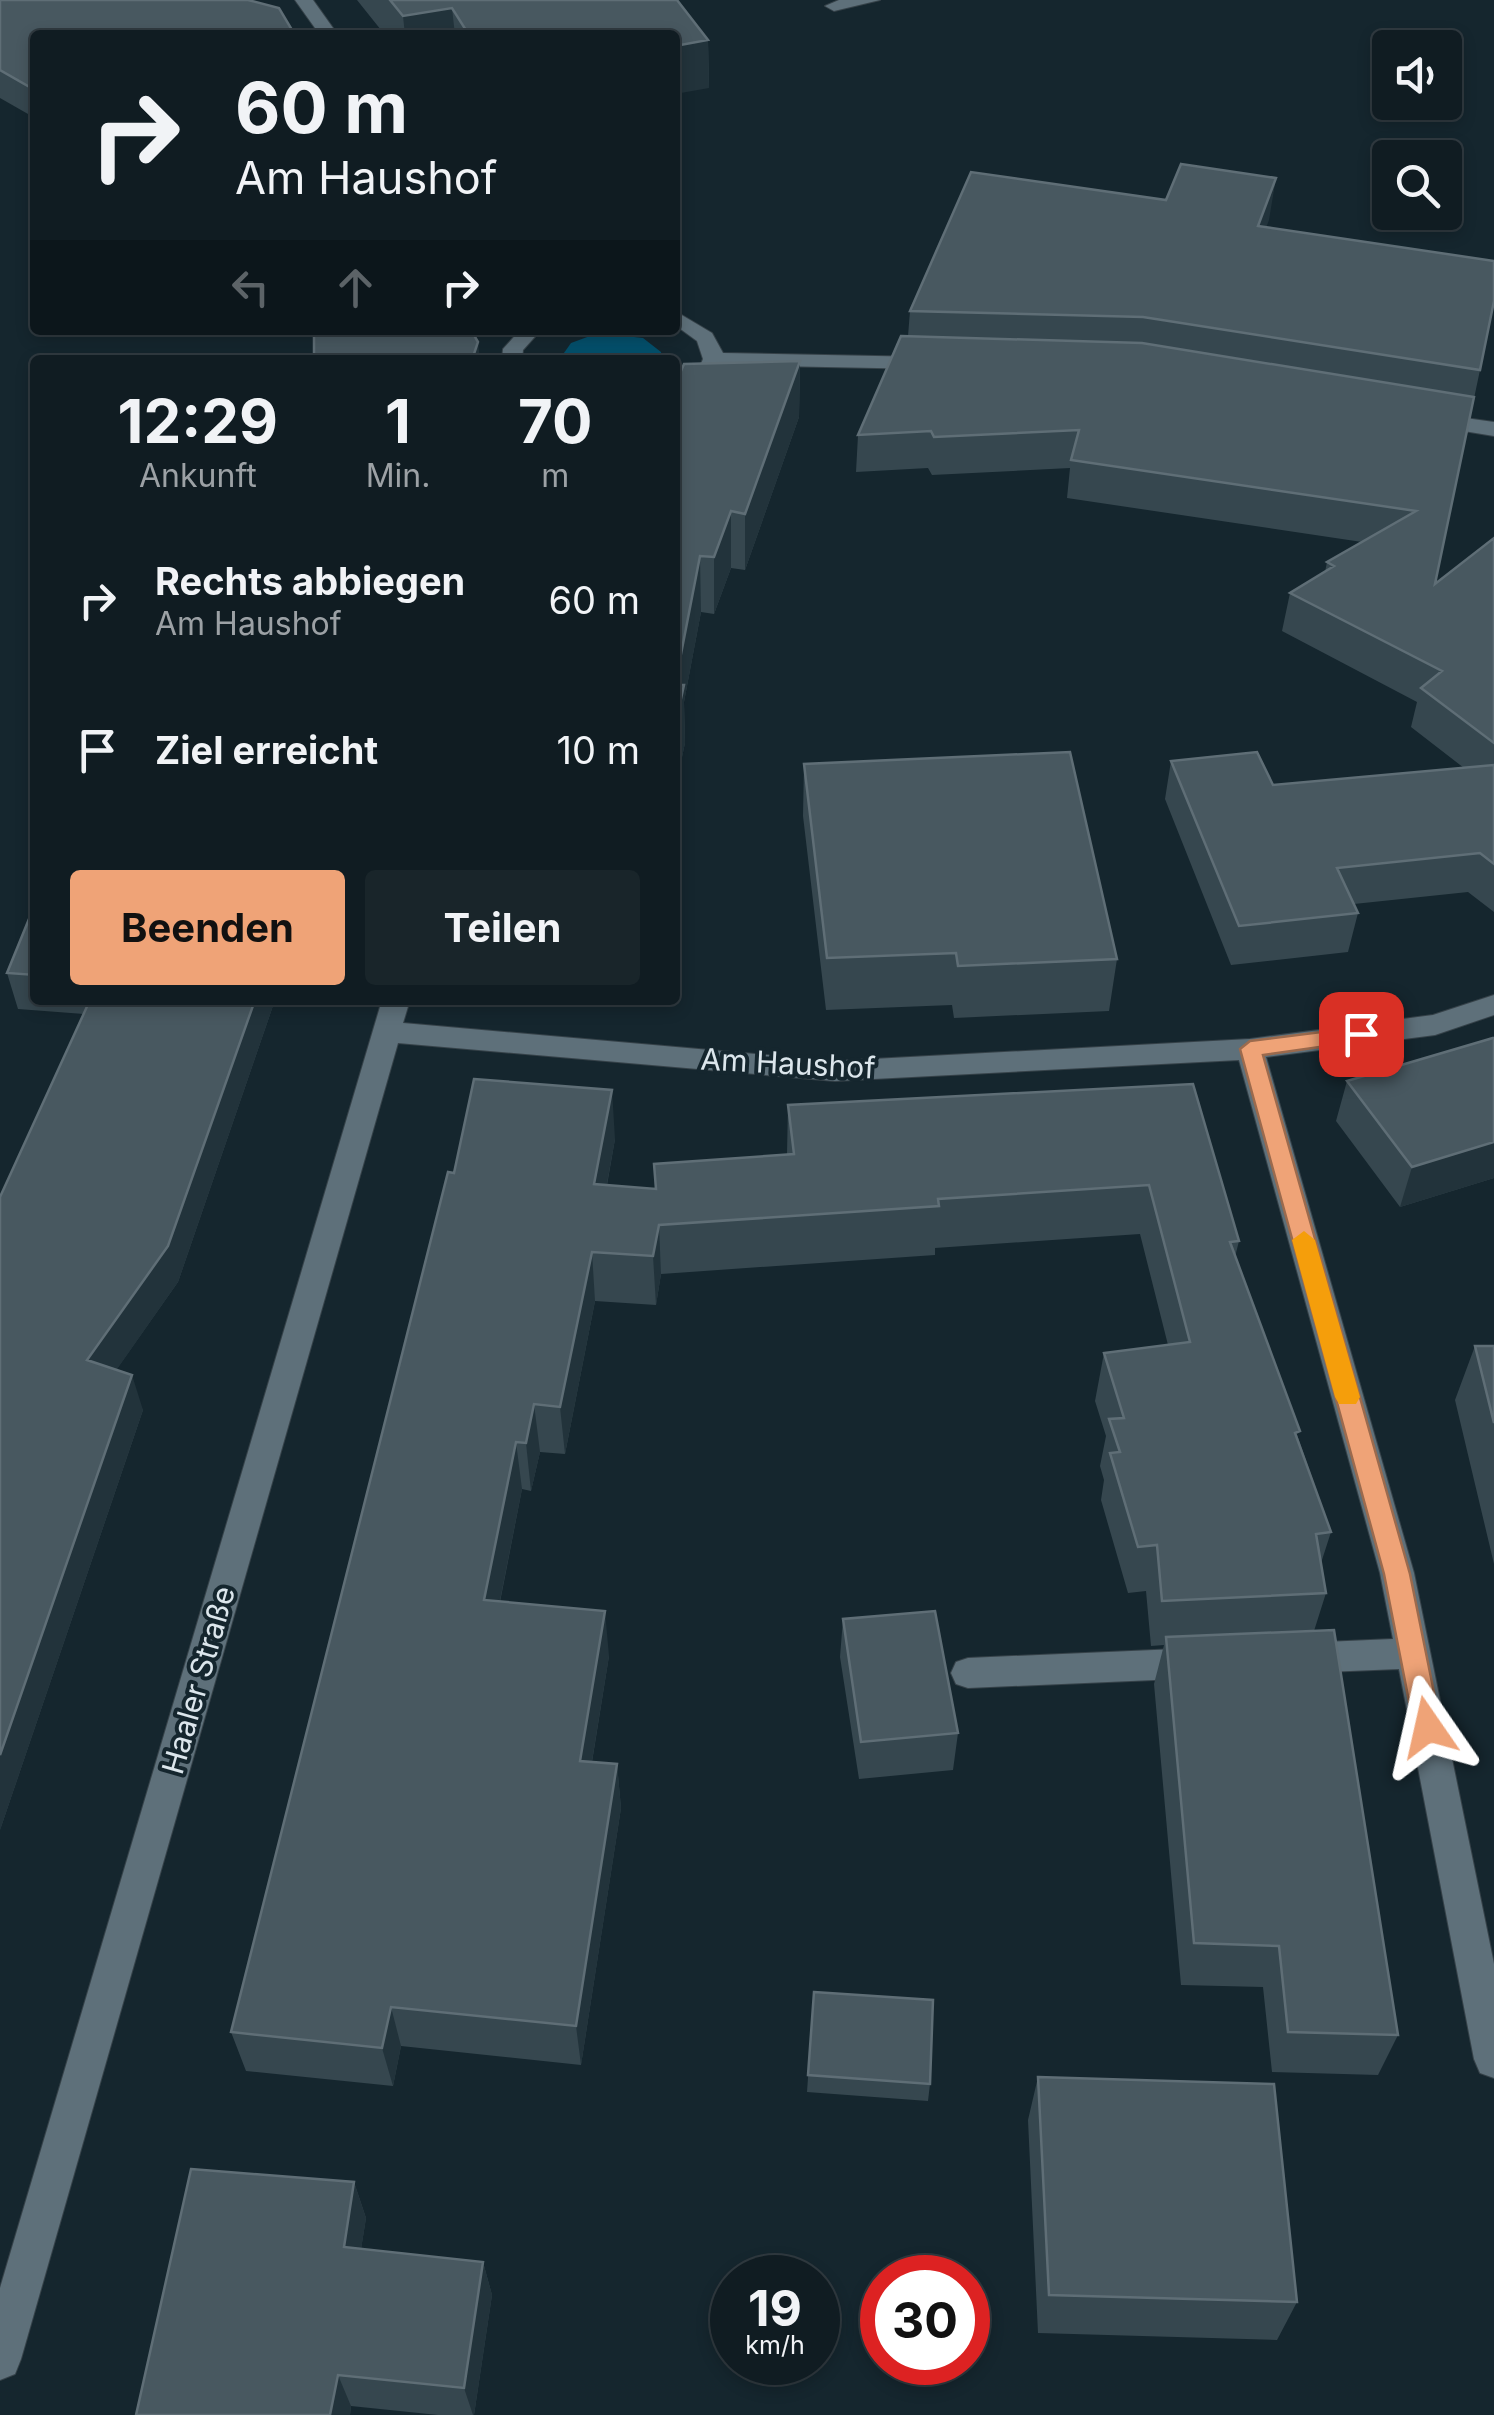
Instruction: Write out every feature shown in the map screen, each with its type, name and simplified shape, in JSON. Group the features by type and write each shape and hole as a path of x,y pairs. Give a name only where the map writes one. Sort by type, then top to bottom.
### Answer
{"street":[{"path":"304,0 325,30"},
{"path":"834,6 871,0"},
{"path":"680,319 694,326 710,342 715,360 710,376 680,399"},
{"path":"715,360 944,363"},
{"path":"1400,414 1494,429"},
{"name":"Am Haushof","path":"392,1016 835,1072 1250,1049 1435,1025 1494,1005"},
{"name":"Haaler Straße","path":"0,2359 392,1016"},
{"path":"1250,1049 1397,1574 1494,2059"},
{"path":"968,1673 1412,1653"}],"shaded area":[{"path":"593,335 643,338 661,355 563,355 571,343"}],"building":[{"path":"0,0 248,0 279,8 292,30 30,30 30,87 0,70"},
{"path":"390,0 677,0 708,40 680,45 680,30 466,30 452,8 403,16"},
{"path":"1181,164 1276,178 1258,226 1494,261 1494,301 1480,370 1143,317 910,311 971,172 1166,200"},
{"path":"314,335 474,335 478,342 474,355 314,355"},
{"path":"901,336 1142,343 1474,397 1435,584 1494,538 1494,743 1421,688 1442,671 1290,593 1334,566 1327,562 1416,511 1071,460 1079,430 934,437 931,431 858,435"},
{"path":"800,361 745,514 731,511 714,557 700,556 680,659 680,373 684,364"},
{"path":"1070,752 1117,959 958,966 956,953 827,958 804,764"},
{"path":"1257,752 1273,785 1494,765 1494,864 1480,853 1337,868 1358,913 1239,926 1171,761"},
{"path":"29,919 30,975 7,973"},
{"path":"88,1005 253,1005 168,1246 87,1360 132,1375 0,1755 0,1197"},
{"path":"1493,1038 1494,1142 1412,1167 1347,1081"},
{"path":"474,1079 612,1090 594,1184 656,1189 654,1164 794,1154 788,1105 1193,1084 1239,1241 1230,1242 1300,1431 1295,1433 1331,1532 1316,1534 1326,1593 1162,1601 1157,1545 1138,1547 1110,1453 1120,1452 1109,1419 1124,1418 1104,1353 1190,1342 1149,1185 938,1199 939,1206 659,1225 653,1256 592,1252 560,1407 534,1404 526,1443 516,1442 484,1600 605,1611 580,1761 617,1764 576,2026 391,2007 382,2048 231,2032 448,1172 454,1173"},
{"path":"1475,1346 1494,1346 1494,1423"},
{"path":"935,1611 958,1733 861,1742 843,1619"},
{"path":"1334,1630 1398,2035 1288,2032 1279,1946 1194,1943 1166,1637"},
{"path":"814,1992 933,2000 930,2084 808,2075"},
{"path":"1038,2077 1274,2084 1297,2302 1049,2295"},
{"path":"191,2169 354,2182 344,2247 483,2262 464,2388 338,2375 330,2415 136,2415"}],"slow traffic":[{"path":"1304,1240 1347,1397"}],"route":[{"path":"1361,1034 1250,1049 1397,1574 1428,1727"}]}
